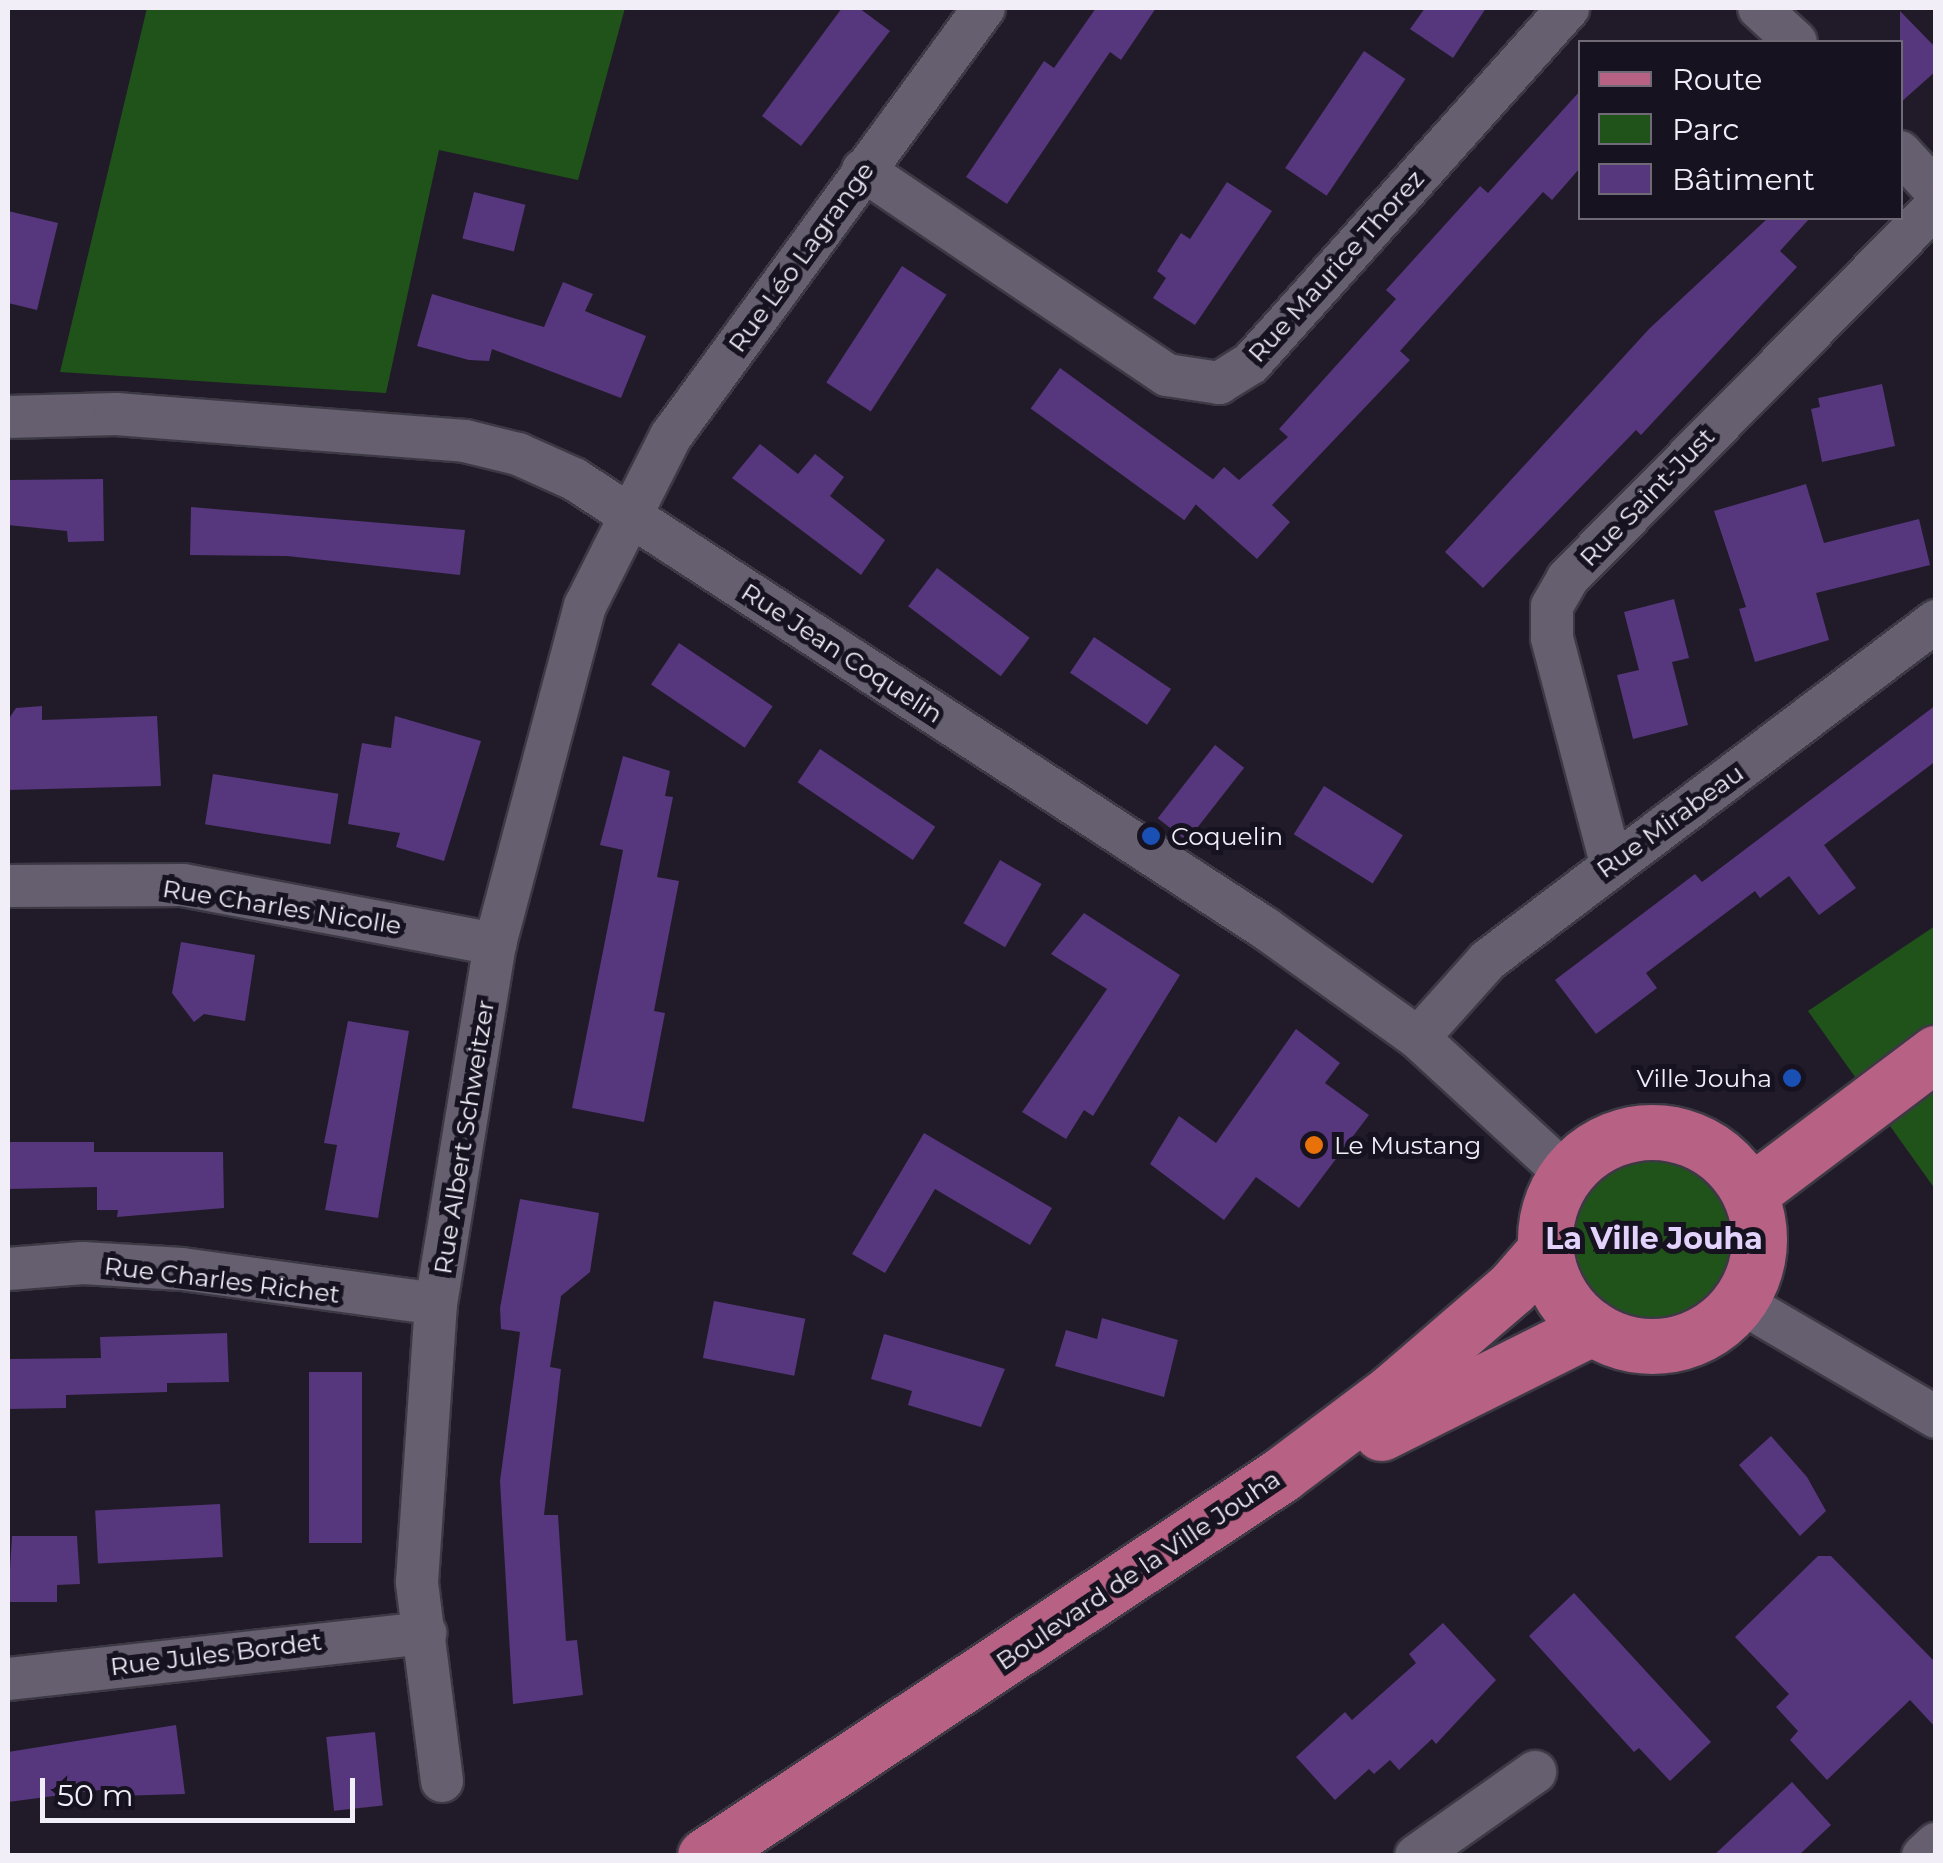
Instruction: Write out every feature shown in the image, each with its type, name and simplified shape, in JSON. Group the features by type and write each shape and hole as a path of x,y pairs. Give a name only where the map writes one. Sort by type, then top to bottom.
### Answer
{"main road":[{"path":"1750,1193 1936,1053"},
{"path":"1678,1134 1732,1166 1750,1193 1760,1249 1740,1302 1721,1322 1671,1345 1643,1346 1592,1328 1569,1307 1545,1250 1545,1226 1566,1174 1616,1137 1678,1134"},
{"name":"Boulevard de la Ville Jouha","path":"705,1856 1281,1475 1422,1366 1512,1288 1545,1250"},
{"name":"Boulevard de la Ville Jouha","path":"764,1856 1409,1414 1592,1328"}],"street":[{"name":"Rue Léo Lagrange","path":"633,516 671,436 984,8"},
{"name":"Rue Maurice Thorez","path":"863,170 1167,375 1219,383 1251,363 1568,8"},
{"path":"1759,8 1794,40"},
{"path":"1903,155 1936,191"},
{"name":"Rue Saint-Just","path":"1611,863 1552,638 1552,606 1568,578 1936,206"},
{"name":"Rue Jean Coquelin","path":"8,417 175,417 464,441 518,454 633,516 1265,928 1418,1038 1566,1174"},
{"name":"Rue Albert Schweitzer","path":"442,1781 417,1582 436,1304 495,944 585,606 633,516"},
{"name":"Rue Mirabeau","path":"1418,1038 1488,960 1611,863 1936,621"},
{"name":"Rue Charles Nicolle","path":"8,886 183,886 495,944"},
{"name":"Rue Charles Richet","path":"8,1269 82,1263 182,1270 436,1304"},
{"path":"1740,1302 1936,1417"},
{"name":"Rue Jules Bordet","path":"8,1679 425,1633"},
{"path":"1416,1856 1535,1772"},
{"path":"1923,1856 1936,1844"}],"green space":[{"path":"147,8 625,8 578,180 439,150 386,393 60,372"},
{"path":"1935,926 1935,1189 1808,1011"},
{"path":"1652,1158 1683,1164 1709,1182 1727,1208 1733,1239 1727,1270 1709,1296 1683,1314 1652,1320 1621,1314 1595,1296 1577,1270 1571,1239 1577,1208 1595,1182 1621,1164"}],"building":[{"path":"842,8 859,8 890,31 801,146 762,116"},
{"path":"1096,8 1156,8 1121,60 1110,52 1007,204 966,177 1044,61 1054,68"},
{"path":"1425,8 1486,8 1453,58 1410,29"},
{"path":"1900,11 1936,48 1936,71 1903,100 1903,40"},
{"path":"1364,51 1405,79 1327,196 1285,168"},
{"path":"1578,93 1578,170 1552,200 1543,192 1400,351 1410,360 1272,505 1290,522 1257,559 1193,502 1224,467 1239,480 1288,437 1279,429 1396,299 1386,290 1480,186 1488,193"},
{"path":"1227,182 1272,211 1195,325 1153,298 1166,278 1157,271 1181,233 1190,239"},
{"path":"474,192 525,205 514,251 462,239"},
{"path":"8,211 58,223 37,310 8,303"},
{"path":"1766,220 1808,220 1780,251 1797,267 1641,435 1636,430 1483,588 1445,552 1649,329"},
{"path":"902,266 946,295 871,411 826,383"},
{"path":"563,282 593,294 585,311 646,336 621,398 492,349 489,361 469,360 417,346 432,294 544,327"},
{"path":"1060,368 1214,480 1184,520 1031,408"},
{"path":"1882,384 1895,446 1822,462 1811,409 1820,407 1818,398"},
{"path":"760,444 798,474 815,454 844,477 830,496 885,540 861,575 732,478"},
{"path":"103,479 104,541 68,542 67,531 8,525 8,480"},
{"path":"1806,484 1824,543 1919,519 1930,565 1816,593 1829,640 1755,662 1739,609 1746,607 1714,511"},
{"path":"191,507 465,530 460,575 287,556 190,555"},
{"path":"937,568 1030,638 1001,676 908,606"},
{"path":"1674,599 1689,658 1672,662 1688,725 1633,739 1617,675 1639,670 1624,612"},
{"path":"1094,637 1171,689 1147,725 1070,673"},
{"path":"679,643 773,706 745,748 651,684"},
{"path":"1936,705 1936,761 1824,845 1856,888 1819,915 1789,876 1760,898 1755,891 1646,973 1657,988 1596,1034 1555,980 1695,874 1702,882"},
{"path":"42,706 42,720 157,716 161,786 8,790 8,720 16,708"},
{"path":"395,716 481,741 444,861 396,847 400,833 348,824 362,743 391,748"},
{"path":"1215,745 1244,768 1187,841 1158,818"},
{"path":"820,749 935,827 913,860 798,782"},
{"path":"623,756 670,771 665,796 673,797 657,877 679,881 654,1011 665,1013 644,1122 572,1108 623,850 600,845"},
{"path":"213,774 338,794 330,844 205,824"},
{"path":"1324,786 1403,835 1373,884 1294,834"},
{"path":"1000,860 1042,884 1005,947 964,923"},
{"path":"1084,913 1180,975 1093,1116 1084,1110 1066,1139 1022,1112 1107,989 1051,954"},
{"path":"181,942 255,955 245,1021 204,1014 194,1022 172,993"},
{"path":"348,1021 409,1031 378,1218 325,1210 337,1145 324,1143"},
{"path":"1296,1029 1340,1063 1325,1083 1369,1115 1299,1208 1256,1177 1224,1220 1150,1164 1179,1116 1216,1143"},
{"path":"924,1133 1052,1208 1030,1245 935,1189 885,1273 852,1254"},
{"path":"8,1142 94,1142 94,1152 223,1152 224,1208 117,1217 118,1210 97,1210 97,1187 8,1189"},
{"path":"520,1199 599,1213 590,1272 561,1296 550,1367 561,1369 544,1515 558,1515 566,1641 577,1640 583,1695 513,1704 500,1481 520,1332 501,1329 500,1308"},
{"path":"714,1301 805,1319 794,1376 703,1358"},
{"path":"1102,1318 1178,1340 1164,1397 1055,1366 1066,1330 1097,1339"},
{"path":"227,1333 229,1382 167,1383 167,1392 66,1395 66,1408 8,1409 8,1359 101,1358 100,1337"},
{"path":"884,1334 1005,1369 981,1427 908,1405 912,1391 871,1379"},
{"path":"309,1372 362,1372 362,1543 309,1543"},
{"path":"1771,1436 1807,1477 1826,1511 1800,1536 1739,1465"},
{"path":"220,1504 223,1557 98,1563 95,1511"},
{"path":"12,1536 77,1536 80,1584 57,1585 57,1602 8,1602"},
{"path":"1818,1556 1831,1556 1936,1663 1936,1728 1910,1700 1827,1780 1790,1740 1798,1731 1776,1707 1789,1694 1735,1637"},
{"path":"1574,1593 1711,1742 1670,1781 1639,1748 1634,1752 1529,1636"},
{"path":"1443,1623 1496,1680 1436,1744 1432,1739 1399,1770 1390,1760 1374,1774 1369,1769 1335,1800 1296,1757 1345,1712 1352,1720 1416,1663 1409,1654"},
{"path":"176,1725 185,1794 116,1796 115,1788 8,1802 8,1752"},
{"path":"375,1732 383,1806 334,1811 326,1737"},
{"path":"1792,1782 1831,1825 1798,1856 1713,1856"}],"place":[{"name":"Coquelin","path":"1151,836"},
{"name":"Ville Jouha","path":"1792,1078"},
{"name":"Le Mustang","path":"1314,1145"}],"district":[{"name":"La Ville Jouha","path":"1654,1239"}]}
